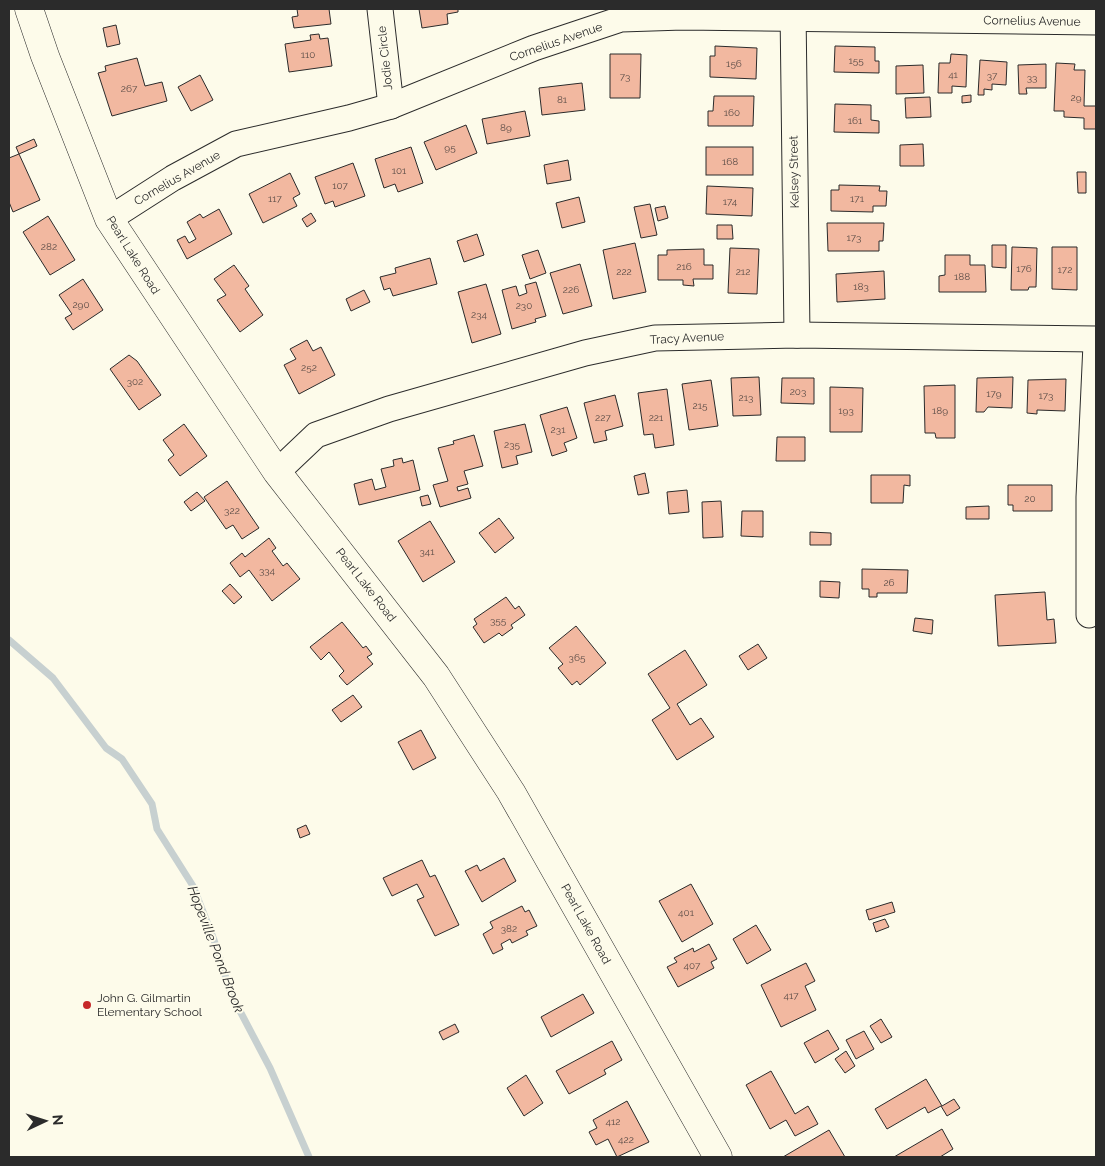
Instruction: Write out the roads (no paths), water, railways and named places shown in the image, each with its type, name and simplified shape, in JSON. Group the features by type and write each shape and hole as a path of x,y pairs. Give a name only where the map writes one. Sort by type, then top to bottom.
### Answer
{"main road":[{"name":"Pearl Lake Road","path":"29,9 44,56 109,219 276,472 436,676 511,792 718,1157"}],"street":[{"name":"Jodie Circle","path":"380,9 391,106"},
{"name":"Cornelius Avenue","path":"109,219 172,178 236,144 349,118 391,106 534,48 621,19 793,13 1096,22"},
{"name":"Kelsey Street","path":"793,13 797,335"},
{"name":"Tracy Avenue","path":"276,472 316,435 389,409 585,353 655,338 797,335 1096,338"},
{"path":"1089,615 1088,497 1096,344"}],"waterway":[{"name":"Hopeville Pond Brook","path":"9,640 53,678 106,748 122,759 152,804 157,829 193,886 214,940 231,994 270,1068 309,1157"}],"place":[{"name":"John G. Gilmartin Elementary School","path":"87,1005"}]}
